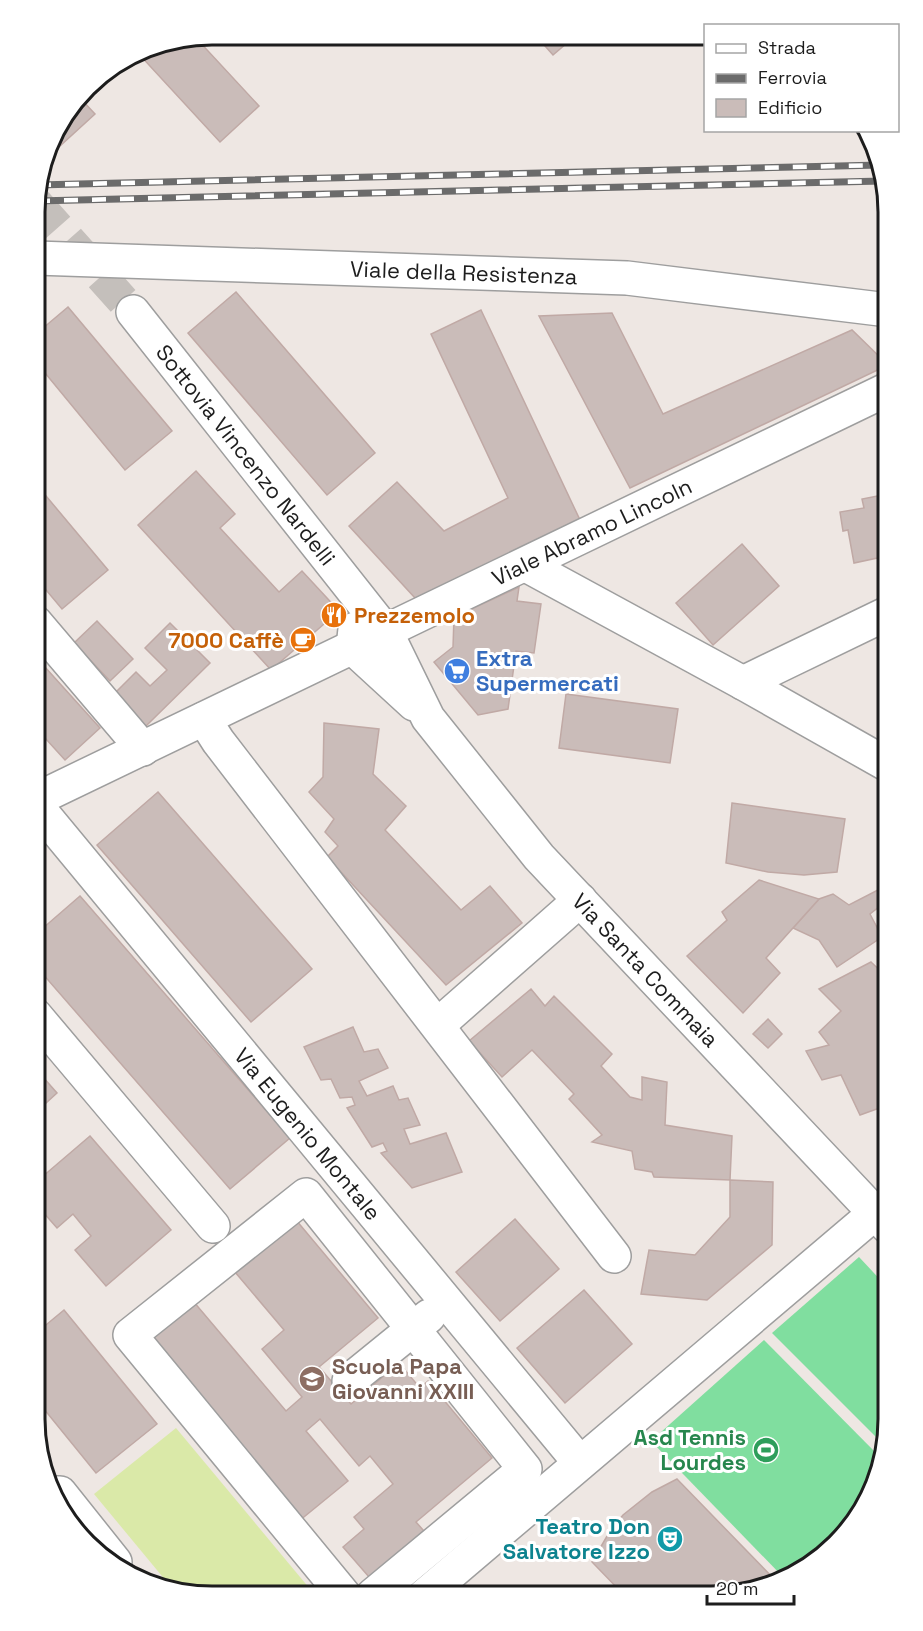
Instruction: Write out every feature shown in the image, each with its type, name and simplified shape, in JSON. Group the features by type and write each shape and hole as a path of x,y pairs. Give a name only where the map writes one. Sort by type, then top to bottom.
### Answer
{"street":[{"name":"Viale della Resistenza","path":"45,258 627,278 878,309"},
{"name":"Sottovia Vincenzo Nardelli","path":"133,312 386,632"},
{"name":"Viale Abramo Lincoln","path":"45,797 878,393"},
{"path":"526,565 878,759"},
{"path":"353,648 358,597"},
{"path":"743,683 878,618"},
{"name":"Via Santa Commaia","path":"386,632 428,718"},
{"path":"45,635 143,749"},
{"name":"Via Santa Commaia","path":"353,648 428,718 539,857 878,1213"},
{"path":"204,719 225,750 614,1256"},
{"name":"Via Eugenio Montale","path":"45,814 580,1462"},
{"path":"438,1025 580,900"},
{"path":"45,1027 213,1226"},
{"path":"337,1586 130,1335 306,1195 525,1469 385,1586"},
{"path":"436,1586 580,1462 878,1224"},
{"path":"349,1381 446,1301"},
{"path":"67,1502 99,1542"}],"green space":[{"path":"859,1257 878,1277 877,1438 772,1333"},
{"name":"Asd Tennis Lourdes","path":"764,1340 875,1452 861,1493 844,1521 817,1548 778,1572 651,1441"},
{"path":"176,1428 308,1586 190,1585 164,1579 94,1494"}],"building":[{"path":"202,45 259,106 220,142 144,60 179,48"},
{"path":"544,45 565,45 553,55"},
{"path":"85,103 95,114 58,148 67,128"},
{"path":"236,292 375,453 327,495 188,333"},
{"path":"68,307 172,431 125,470 45,373 45,326"},
{"path":"481,310 580,520 416,599 349,526 397,482 444,531 508,498 431,334"},
{"path":"612,313 663,414 852,330 878,355 878,370 630,488 539,316"},
{"path":"196,471 235,514 220,528 279,592 302,571 339,611 271,670 138,525"},
{"path":"45,495 108,570 62,609 45,589"},
{"path":"878,496 878,558 854,563 848,530 843,531 840,512 864,508 862,499"},
{"path":"742,544 779,586 713,645 676,603"},
{"path":"519,587 517,601 541,604 534,653 516,651 508,709 478,715 434,662 453,647 454,617"},
{"path":"97,621 133,659 110,681 74,643"},
{"path":"170,623 210,663 146,726 114,694 136,672 150,686 167,670 145,648"},
{"path":"45,667 100,728 65,760 45,738"},
{"path":"566,694 678,709 670,763 559,748"},
{"path":"324,723 379,729 373,774 406,806 385,830 461,910 490,886 522,923 446,985 327,857 338,846 325,832 334,819 309,792 323,777"},
{"path":"158,792 312,969 251,1022 97,845"},
{"path":"732,803 845,819 837,872 804,875 768,872 726,863"},
{"path":"759,880 819,899 766,958 780,973 743,1013 687,956 727,920 722,912"},
{"path":"878,890 878,908 870,914 878,929 878,940 837,967 819,940 793,928 819,899 833,894 849,905"},
{"path":"80,896 290,1138 230,1189 45,976 45,926"},
{"path":"871,962 878,969 878,1109 860,1115 841,1075 822,1080 806,1051 829,1045 819,1032 841,1011 819,989"},
{"path":"531,989 545,1006 554,996 612,1054 601,1066 630,1097 642,1100 642,1077 667,1082 665,1125 732,1136 730,1180 654,1177 652,1172 635,1169 632,1151 592,1142 602,1135 569,1099 574,1094 532,1050 502,1077 469,1041"},
{"path":"768,1019 782,1034 768,1048 753,1034"},
{"path":"353,1027 364,1052 378,1049 388,1068 359,1081 367,1096 393,1086 399,1100 408,1098 420,1125 404,1129 410,1144 446,1133 462,1172 412,1188 381,1153 387,1151 383,1143 372,1147 347,1108 355,1105 352,1097 340,1098 331,1079 321,1080 304,1047"},
{"path":"45,1079 57,1093 45,1104"},
{"path":"90,1136 171,1230 106,1286 75,1250 91,1236 73,1214 57,1228 45,1214 45,1174"},
{"path":"730,1180 773,1182 772,1245 707,1300 641,1294 649,1250 695,1255 730,1217"},
{"path":"515,1219 559,1269 500,1321 456,1272"},
{"path":"296,1220 378,1318 319,1367 351,1404 399,1363 420,1388 428,1381 492,1458 416,1522 431,1539 376,1585 343,1547 364,1529 354,1517 393,1484 370,1456 359,1466 320,1419 306,1431 348,1481 299,1521 142,1334 188,1295 286,1411 302,1397 262,1349 284,1330 235,1272"},
{"path":"584,1290 632,1344 565,1403 517,1348"},
{"path":"64,1310 157,1424 96,1473 45,1410 45,1326"},
{"name":"Teatro Don Salvatore Izzo","path":"677,1479 770,1575 733,1585 615,1586 592,1562 610,1531 623,1515 652,1492"}],"tunnel":[{"path":"45,213 133,312"}],"railway":[{"path":"47,185 871,165"},
{"path":"46,201 875,181"}],"place":[{"name":"Prezzemolo","path":"334,615"},
{"name":"7000 Caffè","path":"303,640"},
{"name":"Extra Supermercati","path":"457,671"},
{"name":"Scuola Papa Giovanni XXIII","path":"312,1379"},
{"name":"Asd Tennis Lourdes","path":"766,1450"},
{"name":"Teatro Don Salvatore Izzo","path":"670,1539"}]}
